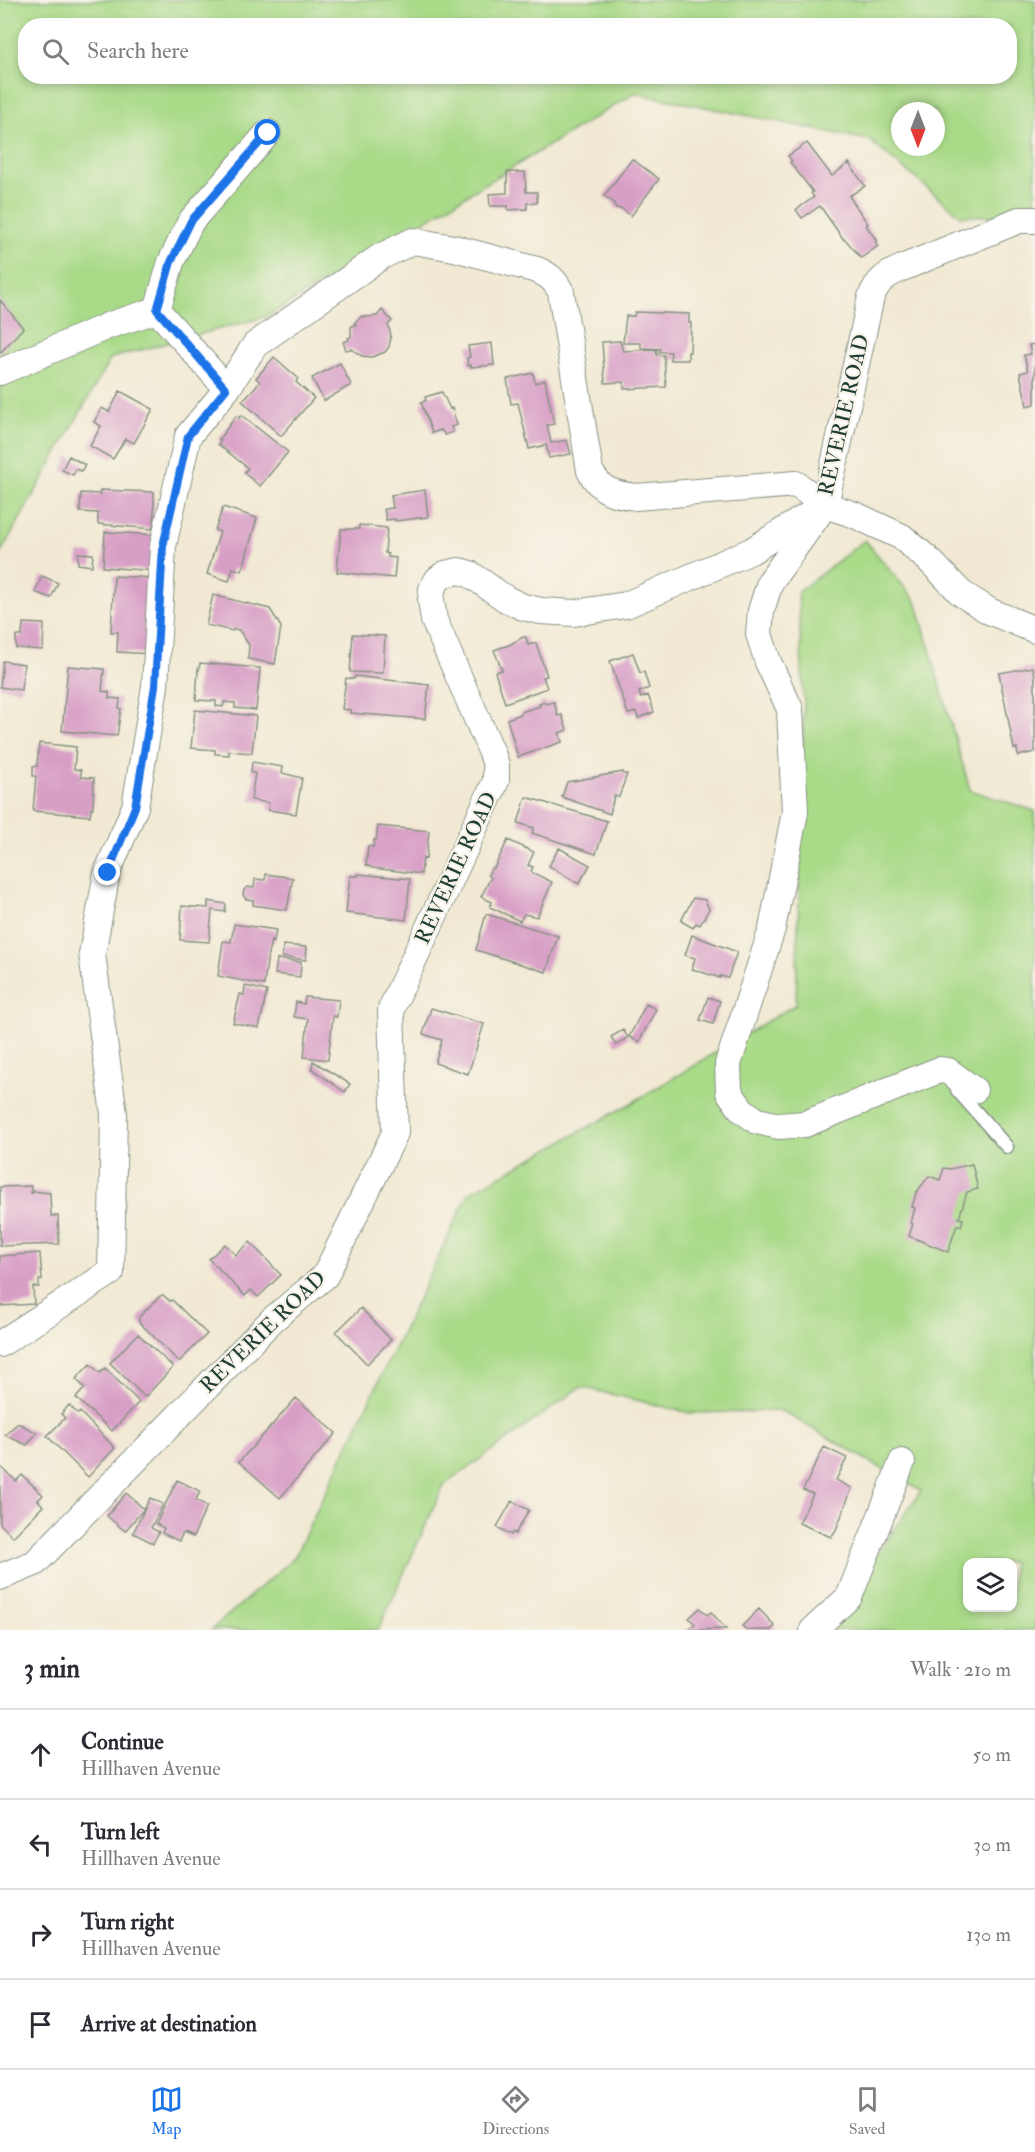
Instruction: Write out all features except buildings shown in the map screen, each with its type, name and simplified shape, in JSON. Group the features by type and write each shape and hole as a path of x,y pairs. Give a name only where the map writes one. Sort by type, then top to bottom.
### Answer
{"street":[{"path":"157,310 171,262 191,221 268,133"},
{"name":"REVERIE ROAD","path":"0,1577 35,1563 272,1320 325,1276 395,1133 391,1009 496,781 496,765 492,753 434,620 432,589 438,579 445,574 459,572 470,574 523,607 541,611 574,613 626,605 751,551 825,506 875,286 886,275 924,259 1019,220 1035,220"},
{"path":"0,1344 111,1272 114,1114 92,954 108,873 135,807 155,686 163,546 188,436 226,389 255,345 380,257 413,242 454,248 537,270 548,275 555,282 564,304 590,471 596,484 617,495 636,497 796,484 825,506 855,515 902,537 930,561 961,593 989,611 1035,630"},
{"path":"0,372 110,325 157,310"},
{"path":"157,310 226,389"},
{"path":"825,506 770,582 761,611 759,634 768,662 790,709 795,812 772,929 728,1064 729,1092 742,1110 757,1121 779,1126 805,1124 939,1070 948,1071 974,1090"},
{"path":"813,1630 849,1597 903,1462"}],"lane":[{"path":"931,1073 958,1090 1007,1147"}],"green space":[{"path":"0,0 1035,0 1035,215 961,216 869,140 635,93 268,316 111,358 0,554"},
{"path":"865,540 916,601 970,790 1035,811 1035,1630 824,1630 921,1491 782,1411 690,1413 581,1387 444,1485 378,1630 211,1630 294,1558 469,1193 630,1104 796,1004 804,705 798,592"}],"route":[{"path":"108,873 135,807 155,686 163,546 188,436 226,389 157,310 171,262 191,221 268,133"}]}
